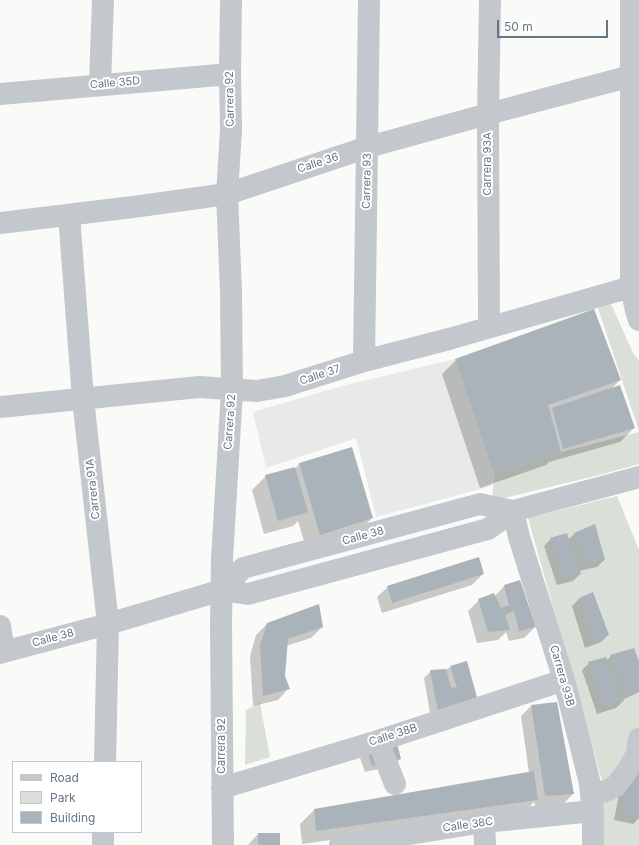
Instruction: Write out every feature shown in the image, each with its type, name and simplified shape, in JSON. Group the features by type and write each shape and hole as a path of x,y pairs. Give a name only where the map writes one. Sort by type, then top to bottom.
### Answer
{"street":[{"path":"100,84 103,0"},
{"name":"Carrera 92","path":"223,845 222,559 232,390 231,291 227,194 231,130 231,0"},
{"name":"Carrera 93","path":"364,361 369,0"},
{"name":"Carrera 93A","path":"489,327 488,114 490,0"},
{"path":"631,0 635,75 631,287 639,320"},
{"name":"Calle 35D","path":"0,94 100,84 230,74"},
{"name":"Calle 36","path":"0,223 227,194 368,147 635,75"},
{"name":"Carrera 91A","path":"69,215 83,399 108,624 105,761"},
{"name":"Calle 37","path":"0,407 199,387 257,391 285,386 364,361 631,287"},
{"name":"Calle 38","path":"2,652 108,624 222,590 243,568 250,566 480,504 513,511 639,479"},
{"name":"Carrera 93B","path":"513,511 519,537 564,680 588,777 592,803 593,845"},
{"path":"0,626 2,652"},
{"name":"Calle 38B","path":"222,788 378,741 564,680"},
{"name":"Calle 38C","path":"342,844 484,822 592,803 606,791 616,786 637,754 639,740"},
{"path":"378,741 395,784"},
{"path":"484,822 485,845"},
{"path":"103,833 103,845"}],"shaded area":[{"path":"455,359 494,474 492,486 376,517 356,438 266,468 253,412 342,386"}],"green space":[{"path":"610,302 634,355 639,360 639,431 598,308"},
{"path":"639,432 639,464 492,501 494,474 561,452"},
{"path":"617,496 639,550 639,845 603,845 602,781 528,518"},
{"path":"260,703 270,757 245,765 246,710"}],"building":[{"path":"594,309 621,380 548,405 561,452 494,474 455,359"},
{"path":"620,385 635,428 563,449 552,408"},
{"path":"352,447 373,518 320,535 299,463"},
{"path":"295,467 308,512 278,521 265,475"},
{"path":"595,524 605,560 587,564 574,533"},
{"path":"567,533 581,574 564,578 550,538"},
{"path":"479,557 484,574 392,603 387,586"},
{"path":"520,580 536,627 519,631 514,611 505,615 510,630 488,632 478,599 494,593 501,608 509,605 504,585"},
{"path":"593,592 609,635 593,642 579,598"},
{"path":"319,604 323,627 288,639 285,676 290,689 263,696 260,645 267,623"},
{"path":"634,648 639,661 639,689 627,695 610,655"},
{"path":"606,657 624,701 604,707 588,662"},
{"path":"467,661 478,701 438,712 430,670 446,669 451,687 457,688 450,666"},
{"path":"557,702 574,794 545,796 531,705"},
{"path":"397,743 401,759 372,766 367,750"},
{"path":"534,771 538,800 316,831 314,809"},
{"path":"626,780 639,782 639,817 621,813"},
{"path":"258,833 280,833 280,845 258,845"}]}
